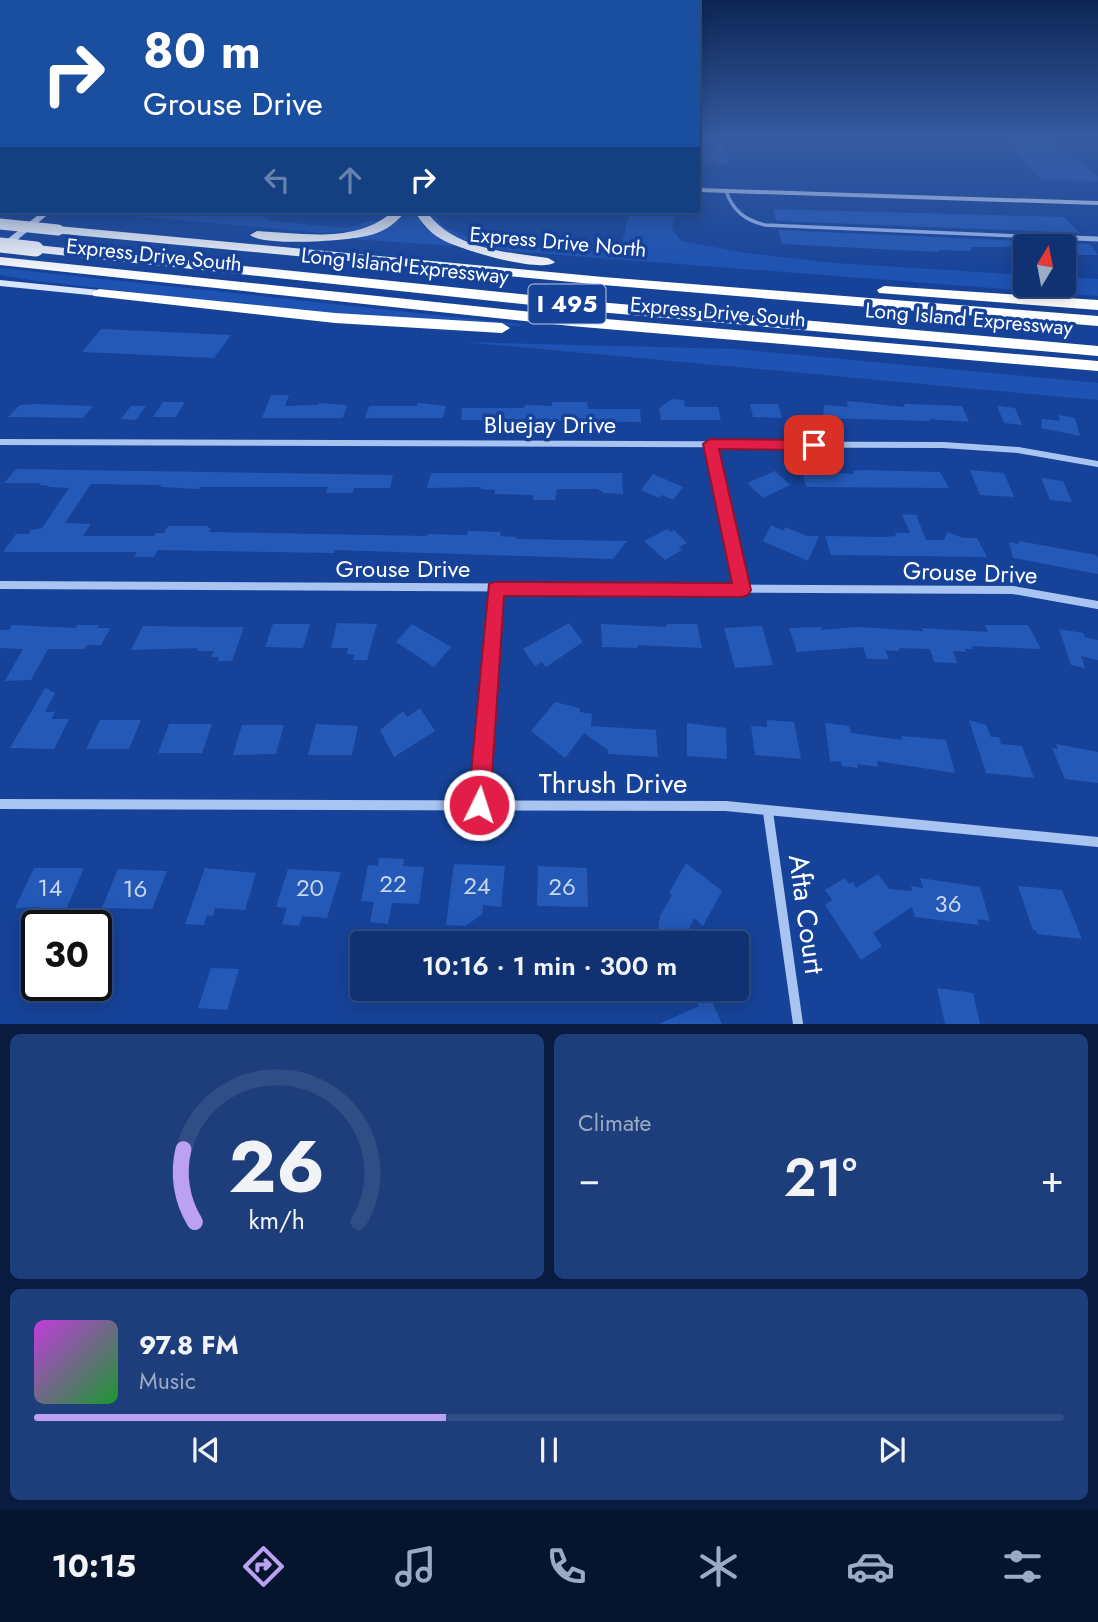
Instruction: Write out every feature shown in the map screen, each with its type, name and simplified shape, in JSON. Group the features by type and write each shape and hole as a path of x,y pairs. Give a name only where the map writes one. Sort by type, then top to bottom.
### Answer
{"highway":[{"name":"Express Drive North","path":"35,214 548,262 1098,305"},
{"path":"253,234 348,236 383,225 397,214"},
{"path":"423,214 435,229 458,242 494,253 548,262"},
{"name":"Long Island Expressway","path":"0,223 58,218 603,281 1098,321"},
{"name":"Long Island Expressway","path":"0,248 36,249 598,307 1098,351"},
{"name":"Express Drive South","path":"7,261 759,339 1098,366"},
{"path":"99,293 335,318 759,339"}],"main road":[{"path":"700,190 1098,203"},
{"path":"0,248 58,218"},
{"name":"Express Drive South","path":"0,283 99,293"}],"street":[{"path":"726,191 735,212 743,218 765,225 1098,239"},
{"name":"Bluejay Drive","path":"0,442 978,447 1030,452 1098,464"},
{"path":"710,444 742,590"},
{"name":"Grouse Drive","path":"0,585 1013,590 1098,605"},
{"path":"479,805 495,589"},
{"name":"Thrush Drive","path":"0,804 726,806 1098,842"},
{"name":"Afta Court","path":"768,812 798,1024"}],"shaded area":[{"path":"114,214 261,214 269,221 347,228 371,221 384,221 357,231 322,233"},
{"path":"404,214 416,214 424,227 455,246 351,239 374,233"},
{"path":"429,214 435,214 449,230 472,237 534,247 619,253 629,214 675,214 672,229 681,241 746,253 835,263 1013,274 1013,290 508,251 463,241 442,230"},
{"path":"0,268 521,326 353,317 36,281 0,275"},
{"path":"1076,278 1098,279 1098,296 1076,294"},
{"path":"463,342 735,349 1098,383 1098,400"}],"building":[{"path":"773,209 1064,217 1080,233 776,221"},
{"path":"778,230 1013,241 1013,247 971,247 971,251 938,252 782,244"},
{"path":"1076,243 1090,244 1098,255 1077,255"},
{"path":"101,329 231,335 214,358 82,352"},
{"path":"271,395 289,395 285,406 319,403 347,405 343,418 262,418"},
{"path":"672,399 684,400 685,407 718,407 721,420 661,420 659,408"},
{"path":"847,401 905,407 904,404 962,406 969,422 823,418 824,405 848,407"},
{"path":"163,402 185,402 176,417 153,417"},
{"path":"552,402 587,402 588,409 640,409 641,422 461,420 462,408 524,408 525,405 552,406"},
{"path":"418,403 446,406 443,418 365,418 369,406 417,406"},
{"path":"750,404 778,404 782,418 753,417"},
{"path":"20,405 93,406 83,418 8,417"},
{"path":"131,406 146,406 136,420 121,419"},
{"path":"997,406 1015,408 1022,425 1004,423"},
{"path":"1059,415 1075,418 1080,436 1041,428 1042,419 1060,421"},
{"path":"16,469 393,475 390,488 354,488 352,493 326,493 328,487 199,489 160,487 162,485 91,484 65,523 91,524 83,536 154,536 156,533 164,533 168,526 208,526 207,528 211,528 209,532 427,536 467,535 468,531 501,532 500,536 516,539 627,541 613,559 335,550 334,553 158,550 154,557 134,557 137,552 3,552 16,534 29,534 31,530 42,528 69,488 39,485 41,483 4,483"},
{"path":"970,470 1004,473 1014,497 980,495"},
{"path":"775,471 790,485 763,498 747,483"},
{"path":"802,471 854,474 853,471 940,472 949,488 806,487"},
{"path":"431,473 622,473 623,494 604,493 597,489 557,489 555,500 533,500 533,495 495,494 495,490 481,487 427,488"},
{"path":"653,474 683,487 673,500 662,495 659,498 641,490"},
{"path":"1041,478 1063,481 1072,502 1050,500"},
{"path":"902,514 916,515 926,540 944,540 947,532 963,538 977,538 987,557 831,555 825,536 884,537 896,536 895,533 910,533"},
{"path":"771,525 783,531 785,527 807,536 819,536 808,561 763,541"},
{"path":"667,529 671,532 674,530 687,543 679,547 682,550 665,560 644,541"},
{"path":"1019,541 1096,555 1098,574 1013,558 1009,542 1019,544"},
{"path":"337,623 377,624 367,660 353,660 355,655 347,654 348,648 331,648"},
{"path":"569,623 583,642 546,667 542,662 535,666 523,649"},
{"path":"273,624 310,624 303,648 265,647"},
{"path":"412,624 451,647 434,667 396,642"},
{"path":"601,624 666,627 666,624 697,624 702,648 638,645 638,648 602,647"},
{"path":"12,625 76,628 77,625 99,625 97,628 110,628 101,645 87,645 85,649 48,649 31,680 5,681 23,649 0,648 0,630 9,630"},
{"path":"985,625 1028,625 1041,649 972,646 973,649 965,649 966,652 953,651 957,663 934,662 930,649 885,650 889,659 867,659 863,647 797,652 789,628 821,627 822,630 857,627 923,631 922,628 988,632"},
{"path":"143,626 244,627 232,661 218,661 219,657 211,657 214,651 197,651 198,648 131,650"},
{"path":"762,626 773,665 735,668 724,628"},
{"path":"1059,629 1083,633 1085,637 1098,640 1098,660 1081,656 1085,668 1071,665"},
{"path":"45,688 55,693 45,712 55,712 51,719 69,719 54,749 10,748"},
{"path":"555,702 592,714 591,726 656,730 658,757 608,754 608,750 584,733 565,758 531,731"},
{"path":"420,708 435,731 394,757 380,730 403,711 407,717"},
{"path":"100,720 141,720 129,749 86,749"},
{"path":"767,720 794,722 801,759 755,755 751,726 767,727"},
{"path":"969,720 986,725 991,737 999,737 1001,744 1022,746 1034,778 986,773"},
{"path":"687,723 726,728 727,759 687,756"},
{"path":"825,723 849,726 851,733 902,740 901,736 946,740 955,773 877,761 878,767 857,764 858,768 842,766 841,762 830,761"},
{"path":"169,724 212,724 202,753 158,753"},
{"path":"316,724 358,726 352,755 308,755"},
{"path":"242,725 284,725 276,754 233,755"},
{"path":"1056,744 1098,752 1098,783 1065,779 1052,748 1058,749"},
{"path":"379,858 404,859 403,866 424,867 419,904 392,903 388,924 370,922 374,902 361,901 368,865 378,866"},
{"path":"686,863 722,891 703,926 694,918 688,931 658,931 660,916 672,895 669,893"},
{"path":"454,864 505,866 501,907 483,905 482,914 466,926 446,925"},
{"path":"538,866 587,868 588,907 537,906"},
{"path":"34,868 84,868 66,910 15,908"},
{"path":"205,868 256,873 245,910 215,908 213,916 207,915 204,925 185,924"},
{"path":"118,869 167,871 152,909 102,908"},
{"path":"288,869 341,872 327,918 302,916 299,926 282,924 287,908 276,907"},
{"path":"878,874 889,889 912,891 911,886 923,888 920,878 980,887 990,921 977,919 979,925 915,917 912,907 873,933 882,946 861,960 825,905 832,900 825,890 845,878 849,884 853,882 856,888"},
{"path":"1018,886 1062,890 1082,939 1037,934 1036,930 1033,930"},
{"path":"211,968 239,969 227,1010 198,1008"},
{"path":"937,988 973,993 980,1024 945,1024"},
{"path":"712,1001 722,1024 659,1024 699,1006 697,1003"}],"route":[{"path":"479,805 495,589 742,590 710,444 814,445"}]}
